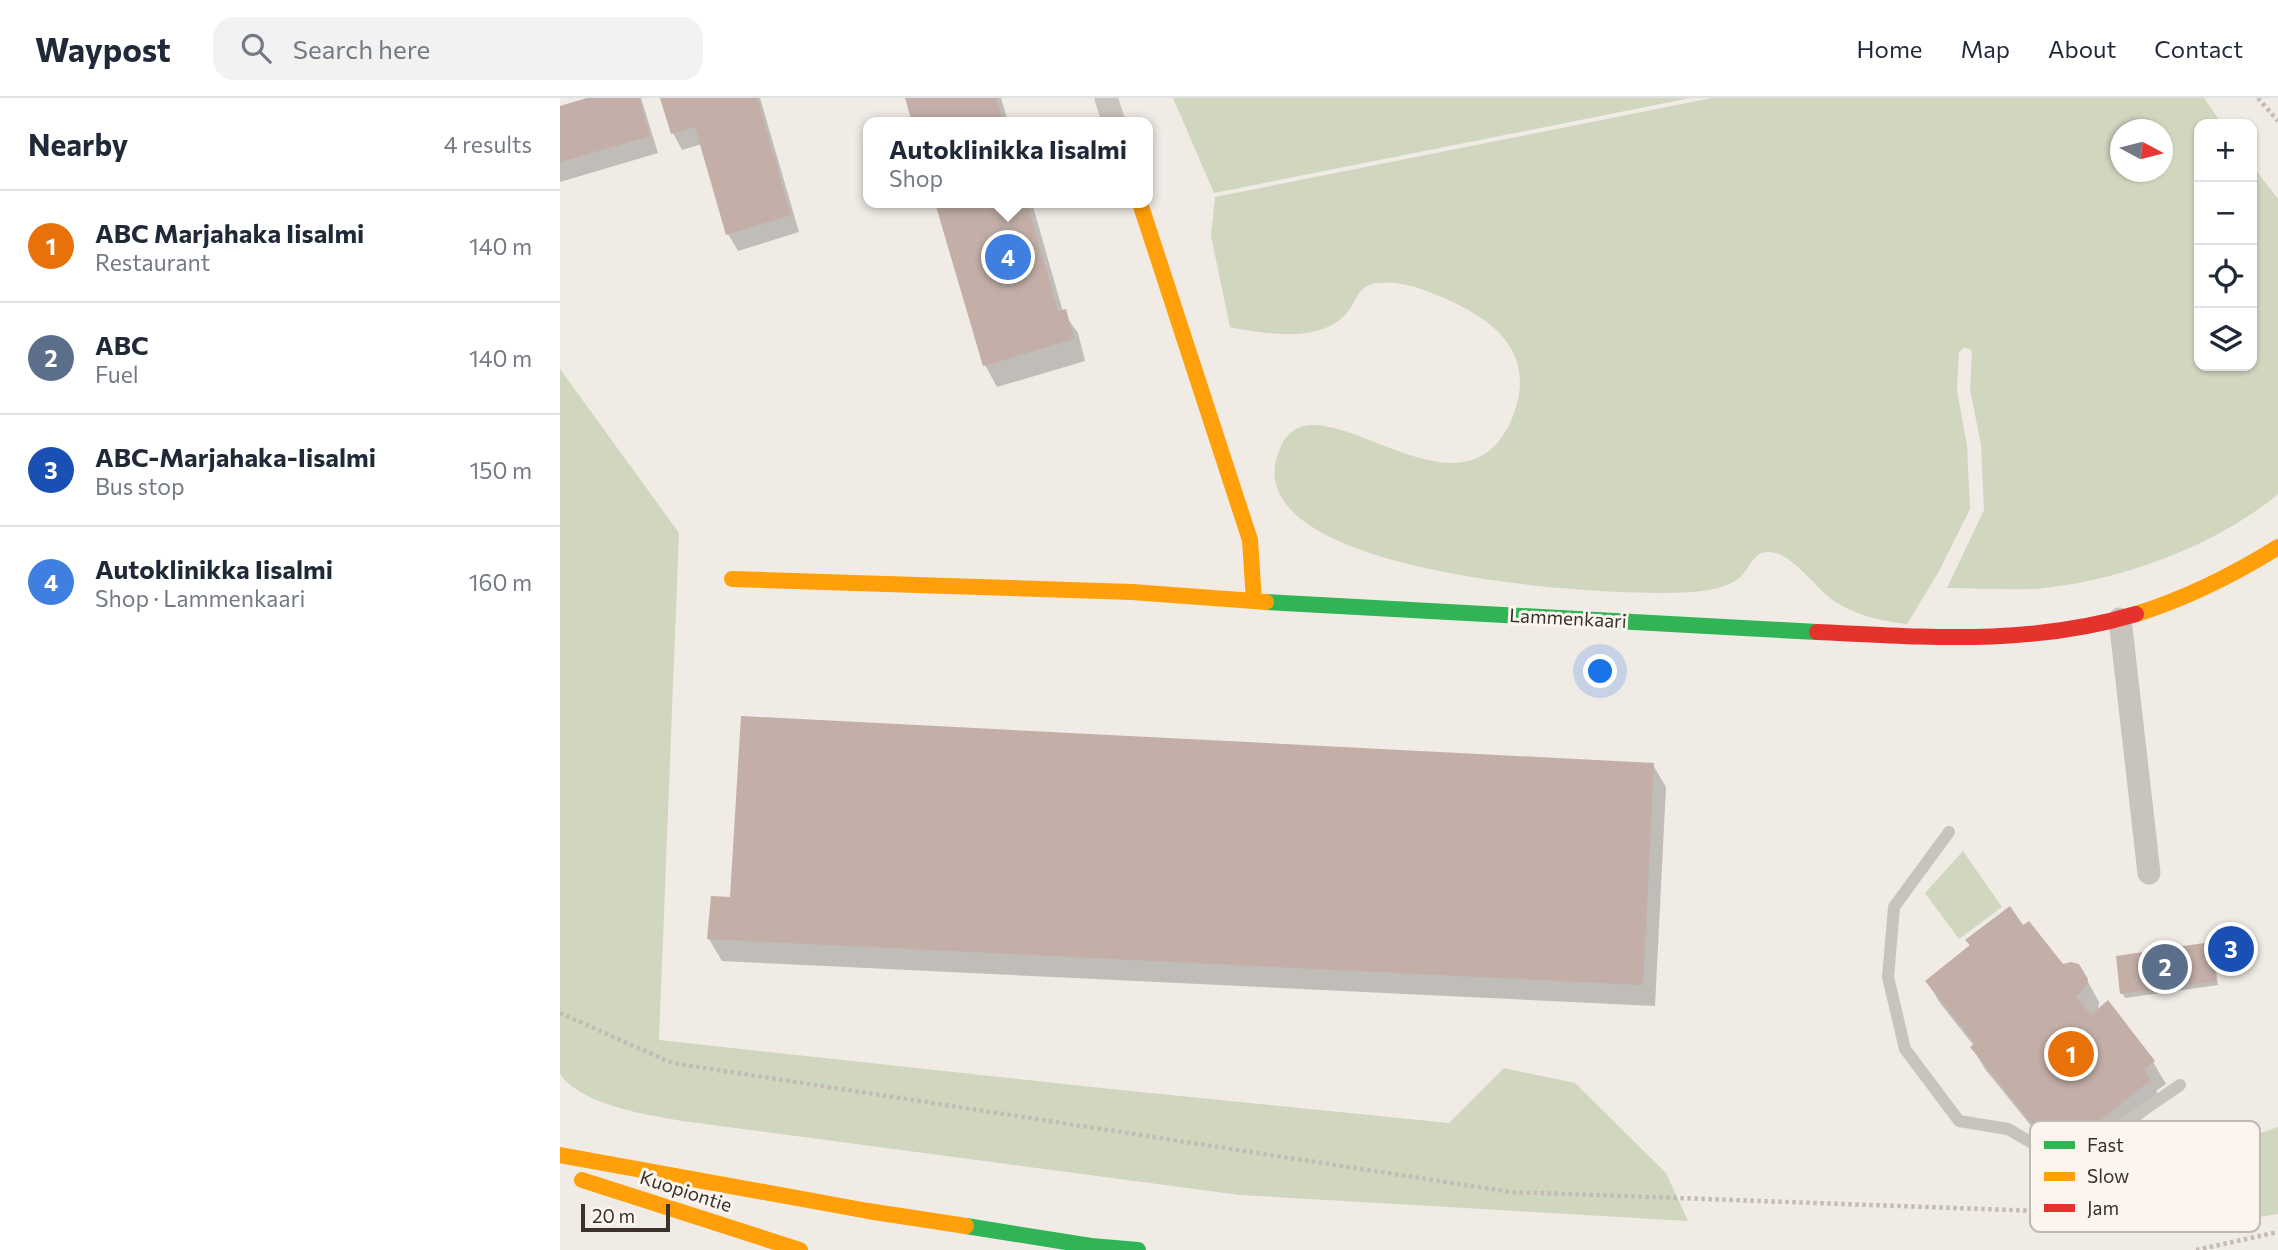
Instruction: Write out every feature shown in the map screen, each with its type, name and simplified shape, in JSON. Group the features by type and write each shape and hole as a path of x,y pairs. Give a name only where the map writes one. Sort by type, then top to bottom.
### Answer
{"main road":[{"path":"1142,208 1250,540 1254,601"},
{"name":"Lammenkaari","path":"732,579 1132,592 1955,639 2064,631 2120,619 2170,604 2214,585 2278,547"},
{"path":"560,1155 868,1211 1091,1246 1138,1250"},
{"name":"Kuopiontie","path":"573,1177 800,1250"}],"street":[{"path":"1106,98 1112,117"},
{"path":"2120,619 2149,873"}],"lane":[{"path":"1950,832 1894,907 1888,977 1905,1049 1959,1121 2008,1129 2030,1142"},
{"path":"2127,1121 2180,1085"}],"path":[{"path":"2258,98 2278,121"},
{"path":"560,1013 672,1063 1511,1192 2030,1211"},
{"path":"2196,1250 2278,1232"}],"green space":[{"path":"1173,98 1690,98 1214,193"},
{"path":"1712,98 2204,98 2219,119 2194,119 2194,371 2257,371 2257,172 2278,199 2278,494 2253,513 2194,546 2130,570 2097,579 2032,589 1947,588 1984,510 1981,445 1970,389 1972,351 1965,347 1959,352 1957,390 1967,446 1970,509 1938,573 1907,624 1869,617 1843,606 1777,553 1758,555 1742,576 1733,582 1697,592 1589,590 1514,583 1436,570 1365,551 1309,525 1278,490 1281,446 1299,428 1324,426 1423,459 1457,463 1486,453 1510,423 1518,400 1520,380 1517,362 1510,346 1498,332 1466,309 1413,286 1387,282 1365,287 1345,315 1320,330 1274,334 1230,327 1211,236 1215,197"},
{"path":"560,369 679,533 659,1040 1449,1123 1504,1068 1575,1083 1666,1173 1688,1221 1240,1195 682,1121 616,1107 583,1094 570,1085 560,1074"},
{"path":"1963,851 2002,907 1959,939 1925,893"},
{"path":"2278,1127 2278,1214 2260,1217 2260,1133"}],"building":[{"path":"587,98 639,98 650,136 560,162 560,106"},
{"path":"660,98 757,98 791,215 726,235 695,127 671,134"},
{"path":"905,98 996,98 1002,117 911,117"},
{"path":"936,208 1028,208 1058,311 1066,309 1074,339 983,366"},
{"path":"741,716 1654,763 1643,985 707,939 711,896 730,897"},
{"path":"2010,906 2023,925 2029,921 2063,964 2079,964 2088,979 2087,985 2076,997 2091,1015 2108,1000 2155,1061 2144,1069 2151,1080 2099,1121 2030,1121 1970,1047 1975,1043 1925,981 1970,945 1965,940"},
{"path":"2211,942 2216,981 2120,994 2116,956"}],"traffic: fast":[{"path":"1266,602 1817,632"},
{"path":"966,1226 1091,1246 1138,1250"}],"traffic: slow":[{"path":"1142,208 1250,540 1254,601 1266,602"},
{"path":"2136,614 2209,585 2278,547"},
{"path":"732,579 1132,592 1254,601"},
{"path":"560,1155 868,1211 966,1226"},
{"path":"582,1180 800,1250"}],"traffic: jam":[{"path":"1817,632 1938,637 2017,635 2096,624 2136,614"}],"place":[{"name":"Autoklinikka Iisalmi","path":"1008,257"},
{"name":"ABC-Marjahaka-Iisalmi","path":"2231,949"},
{"name":"ABC","path":"2165,967"},
{"name":"ABC Marjahaka Iisalmi","path":"2071,1054"}]}
